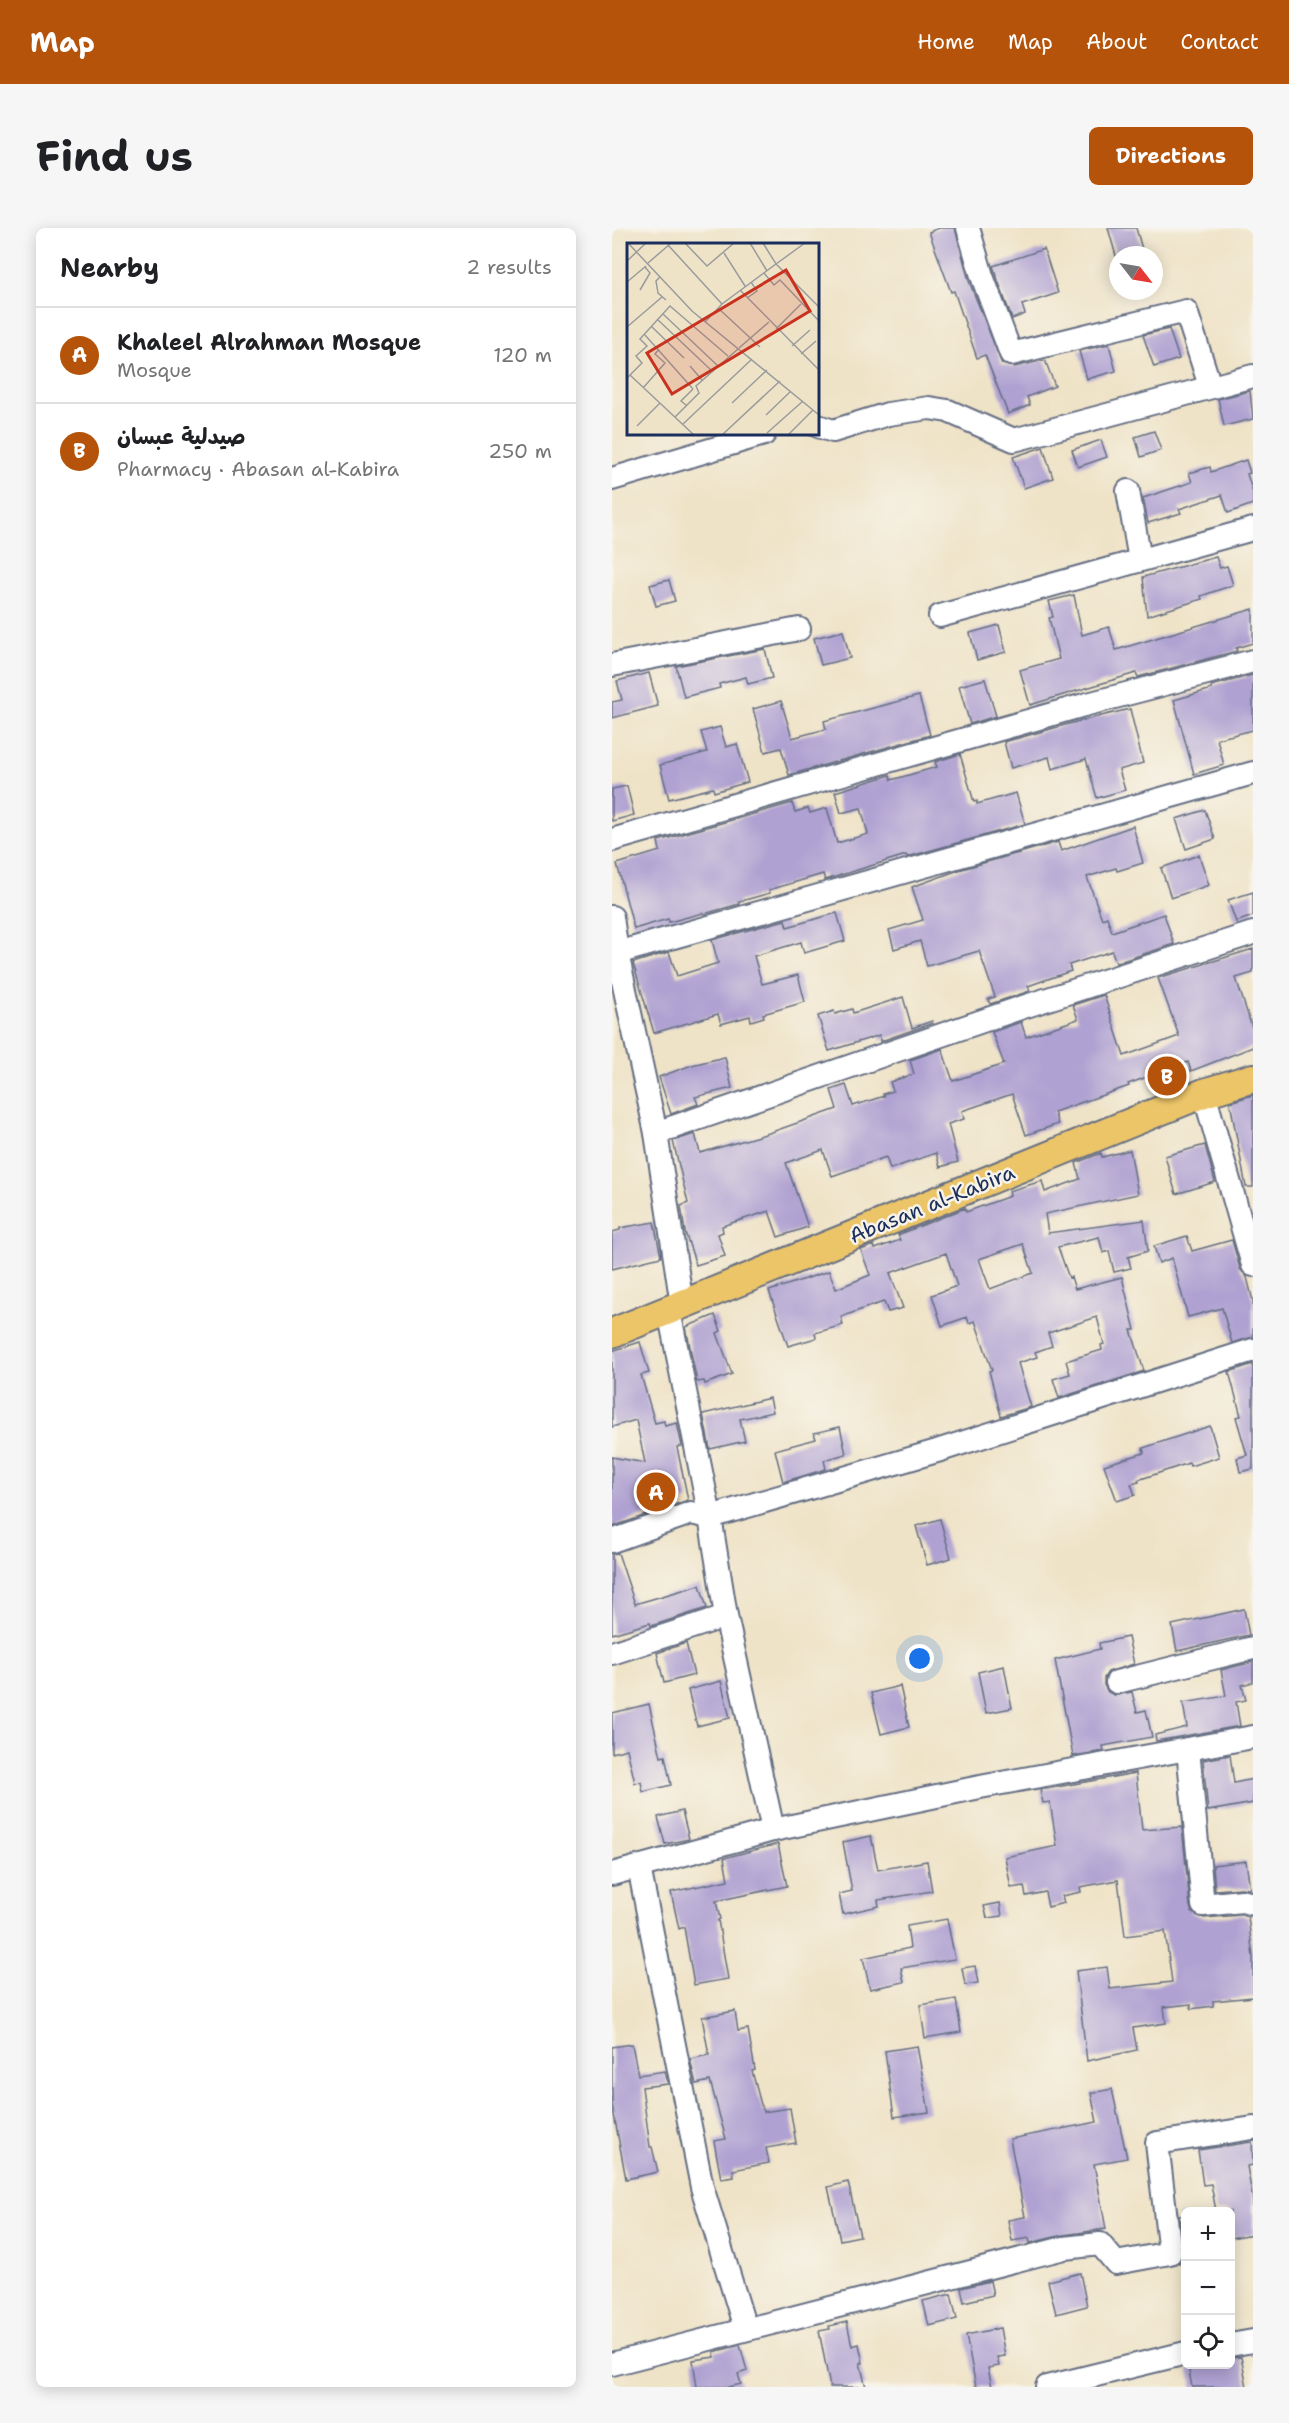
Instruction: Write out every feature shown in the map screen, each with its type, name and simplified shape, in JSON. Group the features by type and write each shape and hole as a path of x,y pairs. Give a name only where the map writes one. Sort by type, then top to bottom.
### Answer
{"main road":[{"name":"Abasan al-Kabira","path":"612,1333 1204,1093 1253,1078"}],"street":[{"path":"968,228 982,276 1011,354 1186,311 1210,386"},
{"path":"819,426 833,431 888,414 929,408 948,411 1014,440 1253,376"},
{"path":"612,479 761,435"},
{"path":"1128,491 1140,560"},
{"path":"940,616 1253,529"},
{"path":"612,664 799,629"},
{"path":"612,840 1084,705 1253,661"},
{"path":"617,953 1253,773"},
{"path":"612,917 617,953 656,1133 675,1308 726,1616 773,1830"},
{"path":"656,1133 1020,1008 1253,933"},
{"path":"1204,1093 1253,1265"},
{"path":"612,1541 691,1513 710,1517 938,1451 1253,1350"},
{"path":"612,1653 726,1616"},
{"path":"1117,1682 1253,1648"},
{"path":"612,1874 773,1830 980,1787 1253,1737"},
{"path":"1188,1749 1203,1905 1242,1900 1253,1904"},
{"path":"639,1868 702,2187 745,2328"},
{"path":"612,2364 745,2328 1064,2248 1100,2244 1116,2263 1170,2253 1157,2144 1253,2128"},
{"path":"1235,2344 1253,2341"},
{"path":"1047,2387 1088,2381 1181,2354"}],"building":[{"path":"939,228 955,228 969,281 1002,364 1014,367 1045,360 1055,386 1027,397 1030,405 1008,414 985,355 977,358 954,291 951,292 929,232"},
{"path":"1108,228 1136,228 1141,246 1113,246"},
{"path":"1044,249 1058,293 1022,305 1025,314 1012,319 993,266"},
{"path":"1169,329 1179,359 1154,367 1143,335"},
{"path":"1109,344 1116,371 1087,379 1079,351"},
{"path":"1250,391 1253,419 1224,426 1218,399"},
{"path":"1154,431 1161,450 1141,457 1135,437"},
{"path":"1101,440 1107,457 1078,467 1072,450"},
{"path":"1043,447 1053,478 1024,488 1013,457"},
{"path":"1246,460 1250,473 1247,474 1253,493 1253,504 1228,513 1222,495 1179,509 1181,513 1148,523 1143,498 1192,482 1189,473 1210,467 1211,472"},
{"path":"1216,557 1220,568 1227,566 1233,585 1201,596 1202,599 1147,616 1143,577"},
{"path":"669,580 675,601 656,606 650,585"},
{"path":"1074,595 1082,635 1109,627 1116,650 1253,609 1253,643 1236,648 1237,651 1138,677 1136,673 1030,705 1020,670 1059,659 1049,618 1053,617 1049,601"},
{"path":"999,625 1006,652 977,660 970,633"},
{"path":"843,631 850,658 821,665 814,638"},
{"path":"765,649 772,678 748,684 746,677 719,684 720,688 684,697 676,666"},
{"path":"649,673 658,706 612,718 612,702 622,700 617,681"},
{"path":"1253,675 1253,730 1217,739 1224,765 1194,774 1174,700 1212,689 1211,686"},
{"path":"985,679 996,716 970,724 959,686"},
{"path":"919,696 930,735 789,775 781,748 765,752 753,709 781,701 792,738 826,729 824,721"},
{"path":"1130,709 1143,763 1119,770 1125,790 1097,798 1086,759 1052,769 1049,757 1011,768 1004,742"},
{"path":"720,727 726,747 737,744 748,782 714,792 713,788 669,799 660,765 707,752 701,732"},
{"path":"960,754 974,802 977,801 977,804 1016,793 1025,824 907,857 906,855 825,880 823,874 769,890 770,893 738,902 739,904 669,922 668,919 634,929 617,864 660,851 658,841 792,803 795,812 808,808 810,813 827,808 837,843 868,834 861,808 841,813 835,792 890,775 891,780 937,767 935,762"},
{"path":"627,786 634,815 612,821 612,789"},
{"path":"1205,810 1215,839 1186,849 1176,819"},
{"path":"1133,826 1143,863 1087,877 1102,919 1107,917 1112,932 1164,914 1174,944 1116,963 1112,951 1069,965 1071,971 1028,986 1030,991 990,1004 988,999 995,997 979,951 927,966 920,941 894,949 889,930 923,920 912,887 959,870 1058,842 1061,851"},
{"path":"1199,855 1209,885 1171,898 1161,868"},
{"path":"1253,892 1253,916 1236,922 1228,900"},
{"path":"837,913 845,941 804,953 801,942 754,956 762,984 798,975 805,1002 763,1014 764,1017 751,1021 750,1016 721,1024 718,1014 654,1033 633,963 669,952 677,976 718,963 712,940 785,920 787,927"},
{"path":"1253,949 1253,973 1236,978 1253,1031 1253,1047 1191,1071 1188,1062 1128,1084 1129,1086 1054,1112 1058,1124 1026,1135 1012,1094 962,1111 964,1119 948,1124 958,1162 940,1167 936,1153 890,1169 886,1157 832,1176 823,1150 786,1163 808,1227 778,1237 769,1211 722,1226 723,1232 718,1234 725,1256 696,1265 685,1232 681,1206 688,1203 673,1141 695,1134 700,1153 769,1133 837,1109 831,1090 846,1085 853,1106 884,1096 883,1094 893,1091 890,1082 914,1074 910,1060 942,1049 953,1081 1004,1064 992,1032 1021,1022 1026,1037 1078,1019 1073,1005 1104,995 1124,1056 1179,1036 1158,978"},
{"path":"903,997 912,1028 932,1021 933,1023 881,1041 879,1035 829,1051 818,1016 852,1009 853,1013"},
{"path":"725,1057 732,1088 695,1097 698,1104 671,1114 659,1077 692,1065"},
{"path":"1253,1095 1253,1187 1246,1187 1230,1102"},
{"path":"1205,1145 1215,1182 1176,1194 1165,1156"},
{"path":"1130,1150 1138,1194 1045,1214 1048,1233 1144,1220 1148,1251 1128,1257 1131,1268 1114,1272 1109,1251 1103,1253 1099,1237 1058,1247 1075,1289 1122,1277 1135,1330 1131,1330 1144,1371 1059,1398 1053,1379 1070,1374 1066,1361 1102,1350 1101,1345 1104,1344 1097,1317 1048,1333 1052,1346 1035,1352 1037,1357 1018,1363 1031,1407 1001,1416 989,1371 992,1370 975,1321 969,1323 967,1317 942,1326 932,1295 957,1286 946,1253 890,1273 903,1308 888,1312 884,1302 871,1306 841,1317 843,1325 815,1333 816,1338 788,1346 769,1291 829,1271 836,1289 870,1275 861,1250 874,1245 875,1249 900,1240 898,1235 965,1208 966,1212 1010,1196 1009,1191 1042,1181 1045,1192 1080,1179 1076,1163 1101,1153 1102,1157","holes":["1023,1244 1033,1273 990,1289 979,1259"]},
{"path":"654,1222 661,1257 612,1269 612,1232 620,1228"},
{"path":"1187,1236 1192,1251 1232,1240 1240,1269 1247,1277 1253,1301 1253,1337 1232,1343 1222,1308 1188,1317 1172,1258 1159,1263 1154,1246"},
{"path":"715,1315 721,1331 717,1333 732,1374 705,1384 704,1381 697,1382 686,1327"},
{"path":"640,1342 649,1373 641,1375 655,1423 664,1421 665,1426 677,1423 682,1446 677,1447 688,1500 612,1527 612,1457 645,1463 636,1420 612,1427 612,1351"},
{"path":"1253,1364 1253,1469 1240,1472 1237,1458 1247,1455 1236,1417 1241,1416 1229,1372"},
{"path":"770,1398 773,1412 740,1419 745,1441 710,1449 703,1414"},
{"path":"1210,1426 1219,1457 1190,1466 1189,1463 1138,1480 1139,1482 1131,1484 1135,1495 1117,1501 1104,1465 1144,1453 1143,1448"},
{"path":"840,1427 846,1454 824,1460 826,1469 783,1482 775,1450 816,1439 814,1433"},
{"path":"940,1519 951,1558 927,1565 916,1526"},
{"path":"618,1553 635,1604 700,1585 707,1608 651,1626 650,1623 612,1634 612,1554"},
{"path":"1244,1609 1249,1635 1177,1651 1172,1625"},
{"path":"1128,1637 1134,1664 1108,1672 1104,1678 1104,1685 1108,1692 1114,1695 1132,1692 1137,1712 1146,1710 1152,1737 1103,1746 1104,1751 1073,1756 1055,1660 1100,1649 1099,1643"},
{"path":"686,1643 694,1675 664,1683 657,1653"},
{"path":"1253,1662 1253,1682 1242,1685 1246,1700 1236,1702 1240,1726 1156,1741 1155,1735 1187,1727 1183,1703 1226,1696 1221,1670"},
{"path":"1004,1666 1012,1708 986,1713 978,1672"},
{"path":"721,1681 730,1718 697,1726 688,1690"},
{"path":"900,1686 909,1727 881,1734 871,1693"},
{"path":"649,1704 661,1757 665,1756 671,1785 643,1792 641,1782 635,1783 627,1749 612,1753 612,1713"},
{"path":"1230,1755 1234,1783 1253,1779 1253,1803 1208,1811 1203,1760"},
{"path":"1136,1773 1142,1830 1182,1827 1192,1913 1204,1918 1241,1915 1248,1917 1253,1957 1253,1997 1213,2001 1213,2006 1191,2009 1191,2004 1164,2007 1166,2023 1133,2028 1137,2050 1087,2061 1076,1971 1107,1967 1110,1989 1172,1982 1165,1931 1125,1936 1118,1880 1080,1887 1081,1892 1062,1896 1064,1903 1048,1907 1045,1892 1026,1896 1024,1886 1011,1888 1005,1857 1057,1846 1050,1802 1043,1803 1040,1790"},
{"path":"682,1811 689,1839 665,1844 658,1817"},
{"path":"871,1836 878,1870 927,1861 932,1891 878,1900 879,1906 843,1914 839,1894 852,1891 843,1842"},
{"path":"778,1844 787,1886 716,1901 728,1979 694,1985 684,1927 679,1929 671,1892 728,1880 724,1858"},
{"path":"1246,1861 1250,1889 1215,1890 1213,1865"},
{"path":"1000,1903 1002,1916 987,1918 984,1906"},
{"path":"947,1919 955,1959 901,1968 904,1982 870,1989 863,1958 910,1948 907,1926"},
{"path":"975,1966 978,1983 965,1985 962,1968"},
{"path":"956,1999 961,2032 925,2038 920,2005"},
{"path":"735,2011 738,2031 748,2029 755,2070 752,2071 763,2112 790,2108 796,2143 766,2148 769,2163 733,2170 734,2177 721,2179 714,2141 726,2139 710,2081 696,2084 690,2059 709,2055 702,2017"},
{"path":"632,2044 638,2075 665,2071 668,2084 642,2087 650,2147 652,2147 658,2172 626,2179 612,2104 612,2047"},
{"path":"917,2046 929,2112 894,2117 885,2051"},
{"path":"1112,2089 1127,2158 1094,2164 1106,2229 1063,2235 1030,2243 1029,2238 1012,2241 1008,2220 1025,2217 1010,2139 1097,2122 1091,2093"},
{"path":"1252,2142 1253,2165 1247,2166 1253,2201 1253,2234 1235,2237 1235,2207 1215,2207 1211,2184 1203,2185 1198,2150"},
{"path":"848,2182 860,2236 840,2240 828,2187"},
{"path":"1080,2273 1087,2306 1056,2314 1048,2281"},
{"path":"990,2281 993,2295 964,2302 961,2288"},
{"path":"951,2294 957,2319 929,2326 923,2301"},
{"path":"847,2322 852,2346 859,2344 863,2363 860,2363 866,2387 830,2387 819,2331"},
{"path":"1000,2328 1005,2356 997,2357 999,2366 988,2368 992,2387 976,2387 966,2335"},
{"path":"740,2345 747,2371 738,2374 741,2384 729,2387 697,2387 693,2360 715,2357 714,2352"},
{"path":"1241,2357 1247,2387 1192,2387 1189,2369 1235,2369 1235,2358"}],"place":[{"name":"صيدلية عبسان","path":"1167,1076"},
{"name":"Khaleel Alrahman Mosque","path":"656,1492"}]}
